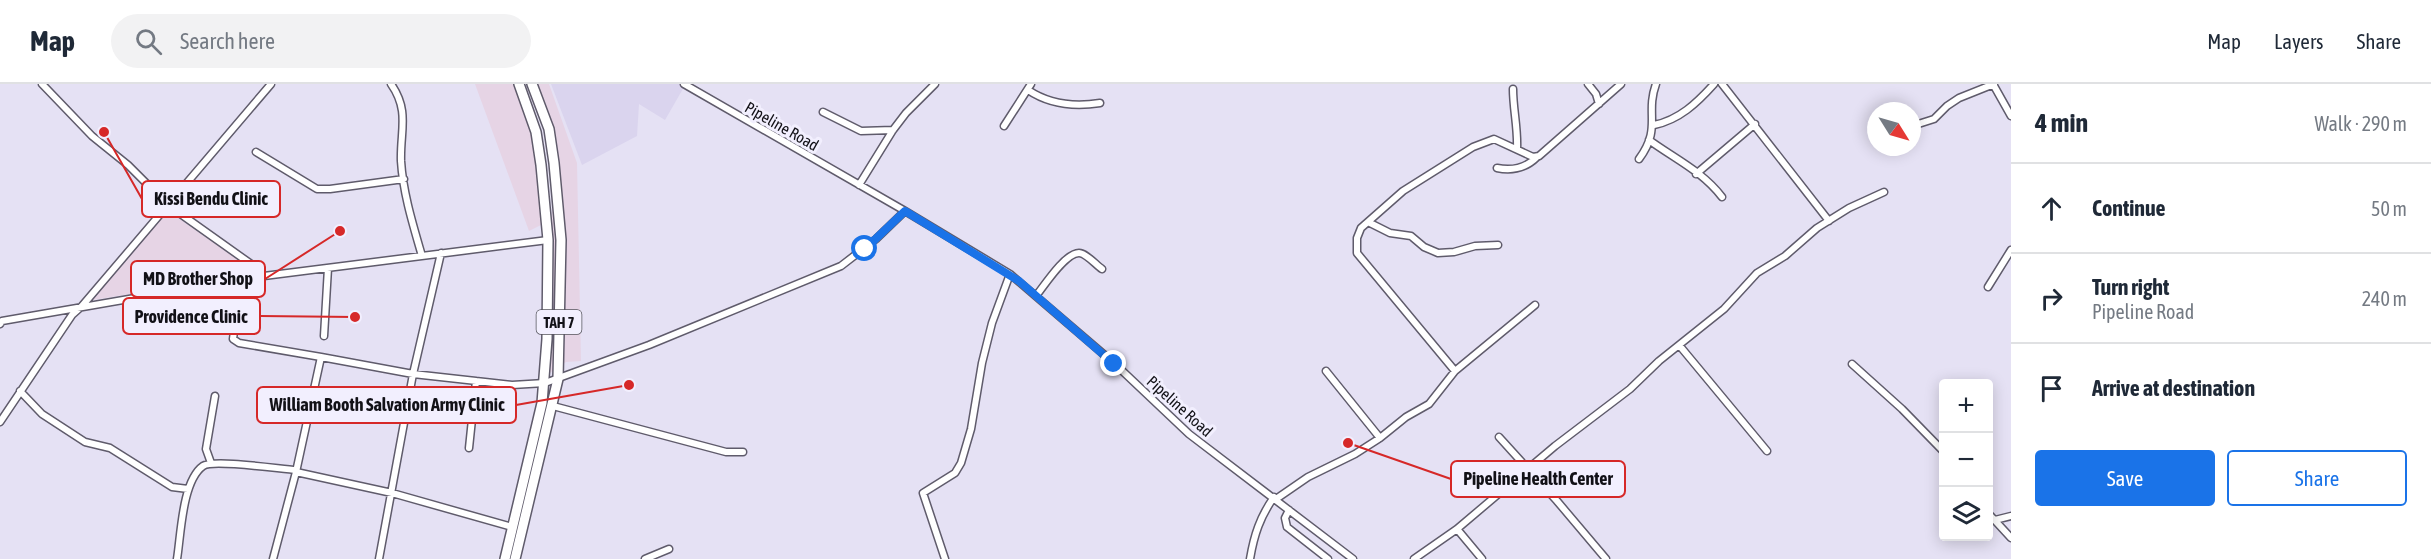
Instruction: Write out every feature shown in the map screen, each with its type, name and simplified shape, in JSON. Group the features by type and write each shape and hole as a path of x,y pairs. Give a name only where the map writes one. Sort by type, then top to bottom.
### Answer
{"highway":[{"name":"TAH 7","path":"506,559 545,383 548,240 536,132 519,84"},
{"name":"TAH 7","path":"515,559 558,379 561,240 549,129 532,84"}],"street":[{"path":"42,84 92,136 128,165 168,205 250,264 256,277"},
{"path":"0,422 72,315 271,84"},
{"path":"391,84 402,102 404,114 401,160 407,206 422,256"},
{"name":"Pipeline Road","path":"684,84 1010,274 1114,364 1190,434 1353,559"},
{"path":"859,184 893,130 906,113 935,84"},
{"path":"1588,84 1596,94 1599,104"},
{"path":"1497,168 1517,169 1526,166 1622,84"},
{"path":"1639,159 1654,125 1651,101 1656,84"},
{"path":"1654,125 1670,122 1687,110 1714,84"},
{"path":"1722,84 1829,221"},
{"path":"1921,123 1934,119 1947,105 1993,84 2011,116"},
{"path":"1004,126 1030,87 1043,100 1073,104 1100,104"},
{"path":"1513,89 1517,149"},
{"path":"823,112 861,131 893,130"},
{"path":"1696,174 1755,124"},
{"path":"1455,371 1357,253 1357,238 1361,228 1403,191 1473,147 1494,139 1533,157 1539,156"},
{"path":"1649,140 1686,163 1696,174 1712,184 1722,197"},
{"path":"256,152 317,189 404,179"},
{"path":"1414,559 1457,529 1630,389 1724,309 1757,273 1785,256 1817,228 1849,208 1884,192"},
{"path":"241,279 233,339 239,343 413,375 512,385 545,383 658,341 841,266 865,249 905,211"},
{"path":"1368,222 1390,233 1411,236 1424,247 1438,253 1454,252 1475,246 1497,245"},
{"path":"1,320 241,279 548,240"},
{"path":"1988,287 2011,250"},
{"path":"1036,296 1068,257 1077,253 1082,253 1102,269"},
{"path":"379,559 413,375 441,254"},
{"path":"324,336 328,268"},
{"path":"945,559 923,493 955,473 961,463 971,429 982,363 992,323 1010,274"},
{"path":"1250,559 1256,528 1263,513 1275,498 1308,477 1355,454 1406,417 1429,404 1455,371 1535,305"},
{"path":"1679,345 1767,451"},
{"path":"273,559 296,471 321,357"},
{"path":"1852,364 1902,409 1939,447"},
{"path":"1326,371 1380,438"},
{"path":"469,448 476,381"},
{"path":"20,391 42,414 85,442 110,448 172,487 188,489"},
{"path":"211,464 206,449 215,396"},
{"path":"553,405 726,452 743,452"},
{"path":"1499,437 1606,559"},
{"path":"177,559 188,489 194,476 204,466 211,464 296,471 392,493 512,527"},
{"path":"1289,510 1285,518 1287,527 1328,559"},
{"path":"1995,520 2011,516"},
{"path":"1993,518 2011,538"},
{"path":"1457,529 1482,559"},
{"path":"645,559 669,549"}],"shaded area":[{"path":"475,84 521,84 539,124 551,220 529,231"},
{"path":"534,84 549,84 577,163 581,361 566,362 550,373 553,151"},
{"path":"551,84 680,84 684,87 665,120 639,104 637,136 582,165"},
{"path":"168,211 250,268 247,275 93,300 90,296"}],"place":[{"name":"Kissi Bendu Clinic","path":"104,132"},
{"name":"MD Brother Shop","path":"340,231"},
{"name":"Providence Clinic","path":"355,317"},
{"name":"William Booth Salvation Army Clinic","path":"629,385"},
{"name":"Pipeline Health Center","path":"1348,443"}],"route":[{"path":"865,249 905,211 1010,274 1114,364"}]}
